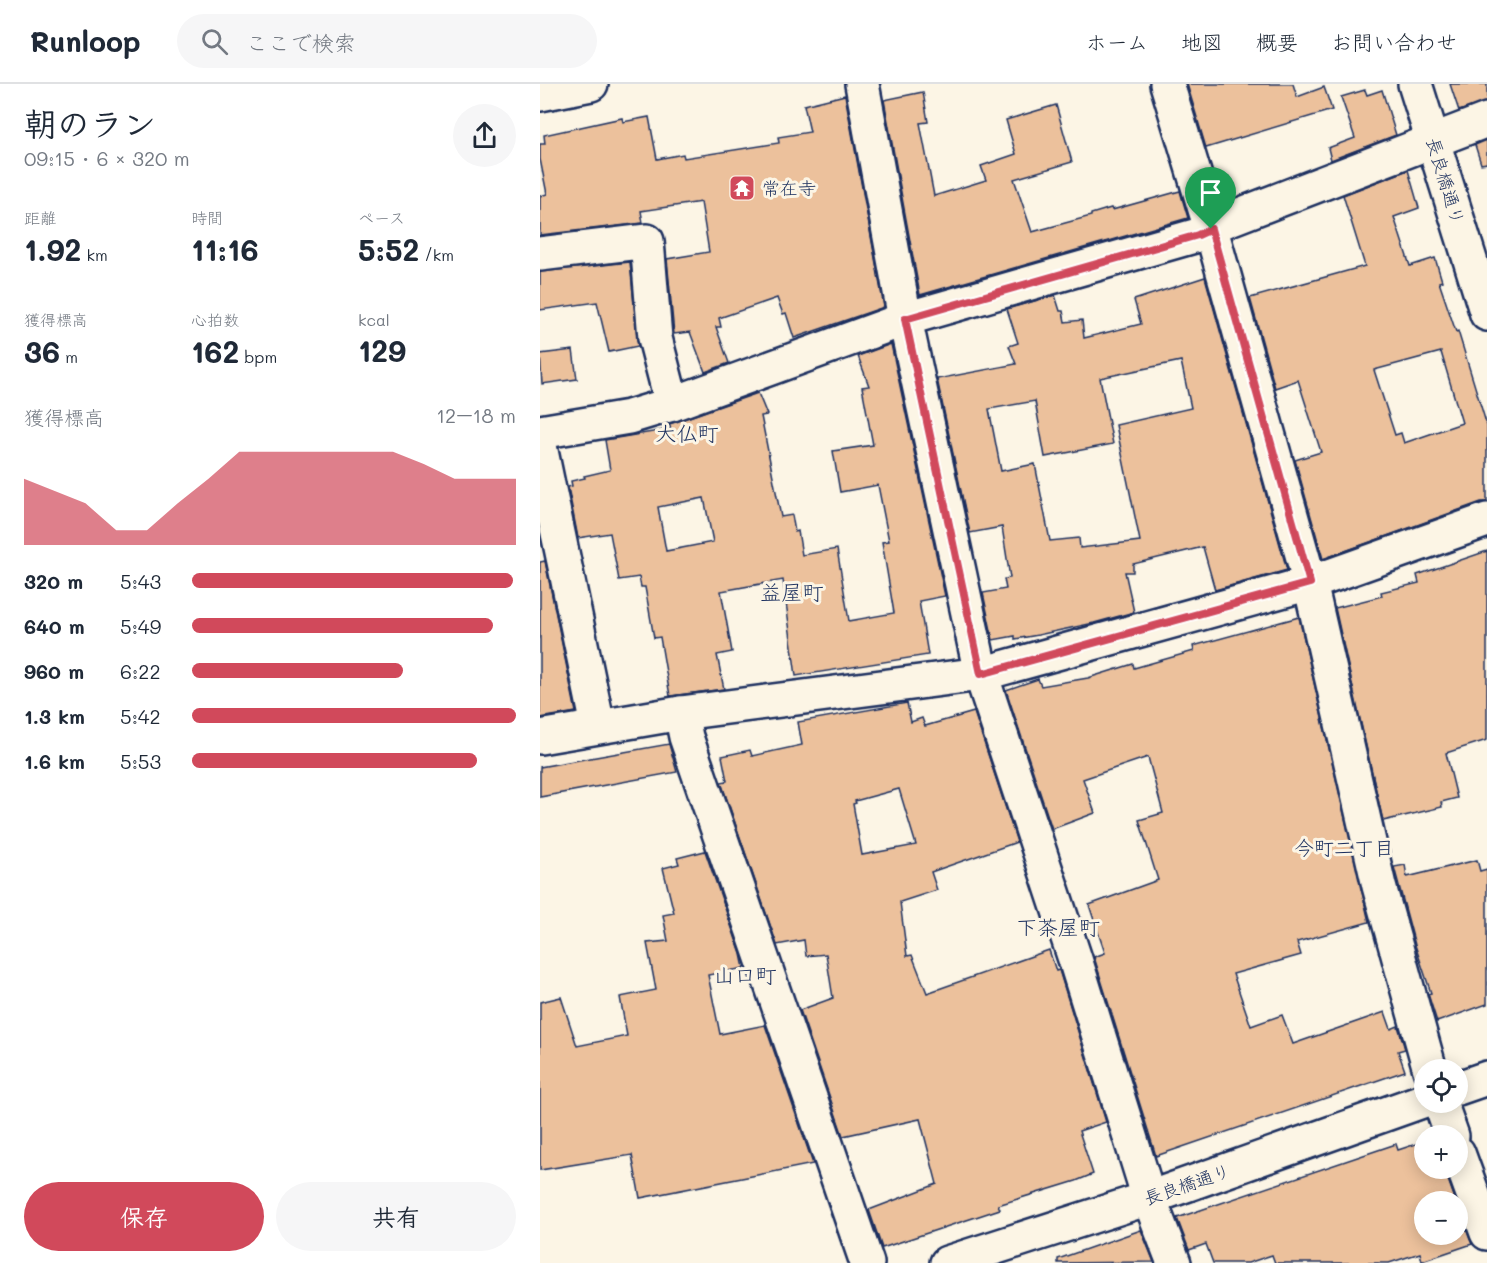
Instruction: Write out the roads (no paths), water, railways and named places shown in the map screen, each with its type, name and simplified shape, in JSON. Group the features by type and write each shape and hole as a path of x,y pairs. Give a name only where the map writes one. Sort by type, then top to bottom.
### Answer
{"main road":[{"path":"540,94 591,84"},
{"path":"862,84 905,319 981,674 1075,959 1149,1198 1174,1263"},
{"path":"1167,84 1211,229 1310,583 1378,886 1427,1059"},
{"name":"長良橋通り","path":"1415,84 1487,314"},
{"path":"540,432 629,417 672,404 905,319 1198,235 1224,221 1487,120"},
{"path":"540,254 646,241 655,338 672,404"},
{"path":"540,446 598,726"},
{"path":"540,737 681,713 981,674 1310,583 1487,520"},
{"path":"681,713 686,737 867,1263"},
{"path":"1468,1085 1487,1078"},
{"name":"長良橋通り","path":"947,1263 1149,1198 1414,1104"},
{"path":"1467,1179 1487,1233"}],"place":[{"name":"常在寺","path":"742,188"}],"district":[{"name":"大仏町","path":"687,432"},
{"name":"益屋町","path":"792,591"},
{"name":"今町二丁目","path":"1344,847"},
{"name":"下茶屋町","path":"1058,926"},
{"name":"山口町","path":"745,974"}]}
